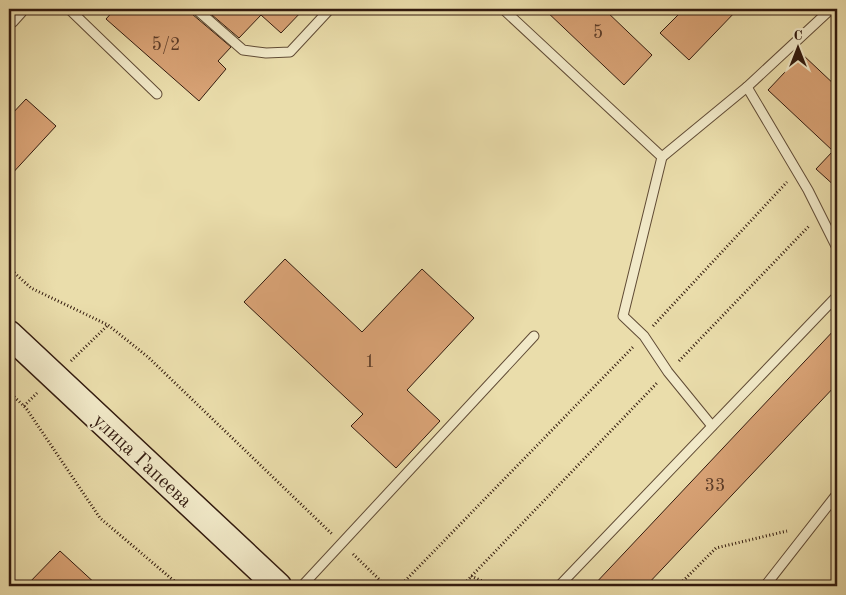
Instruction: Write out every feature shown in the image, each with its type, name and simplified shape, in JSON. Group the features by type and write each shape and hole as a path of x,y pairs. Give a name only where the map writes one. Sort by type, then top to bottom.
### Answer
{"main road":[{"name":"улица Гапеева","path":"9,334 278,586"}],"street":[{"path":"9,19 18,9"}],"lane":[{"path":"69,9 157,94"},
{"path":"196,9 243,50 266,54 290,52 330,9"},
{"path":"503,9 662,156"},
{"path":"712,426 668,372 644,336 622,316 662,156 747,87 831,9"},
{"path":"747,87 797,171 837,248"},
{"path":"559,586 837,296"},
{"path":"302,586 534,336"},
{"path":"765,586 836,497"}],"path":[{"path":"400,586 644,336 797,171"},
{"path":"462,586 820,214"},
{"path":"9,268 31,288 108,325 141,352 386,586"},
{"path":"9,392 26,408 100,518 180,586"},
{"path":"678,586 716,548 812,526"},
{"path":"471,576 493,586"}],"building":[{"path":"115,9 190,9 192,14 231,47 218,61 226,69 199,101 106,19"},
{"path":"205,9 304,9 281,33 261,15 239,38"},
{"path":"544,9 604,9 652,55 624,85"},
{"path":"684,9 738,9 689,60 660,33"},
{"path":"802,54 837,87 837,188 816,169 833,151 768,90"},
{"path":"26,99 56,126 9,177 9,117"},
{"path":"285,259 362,332 422,269 474,318 407,390 440,421 396,468 351,426 363,414 244,302"},
{"path":"837,327 837,384 646,586 593,586"},
{"path":"60,551 98,586 26,586"}]}
